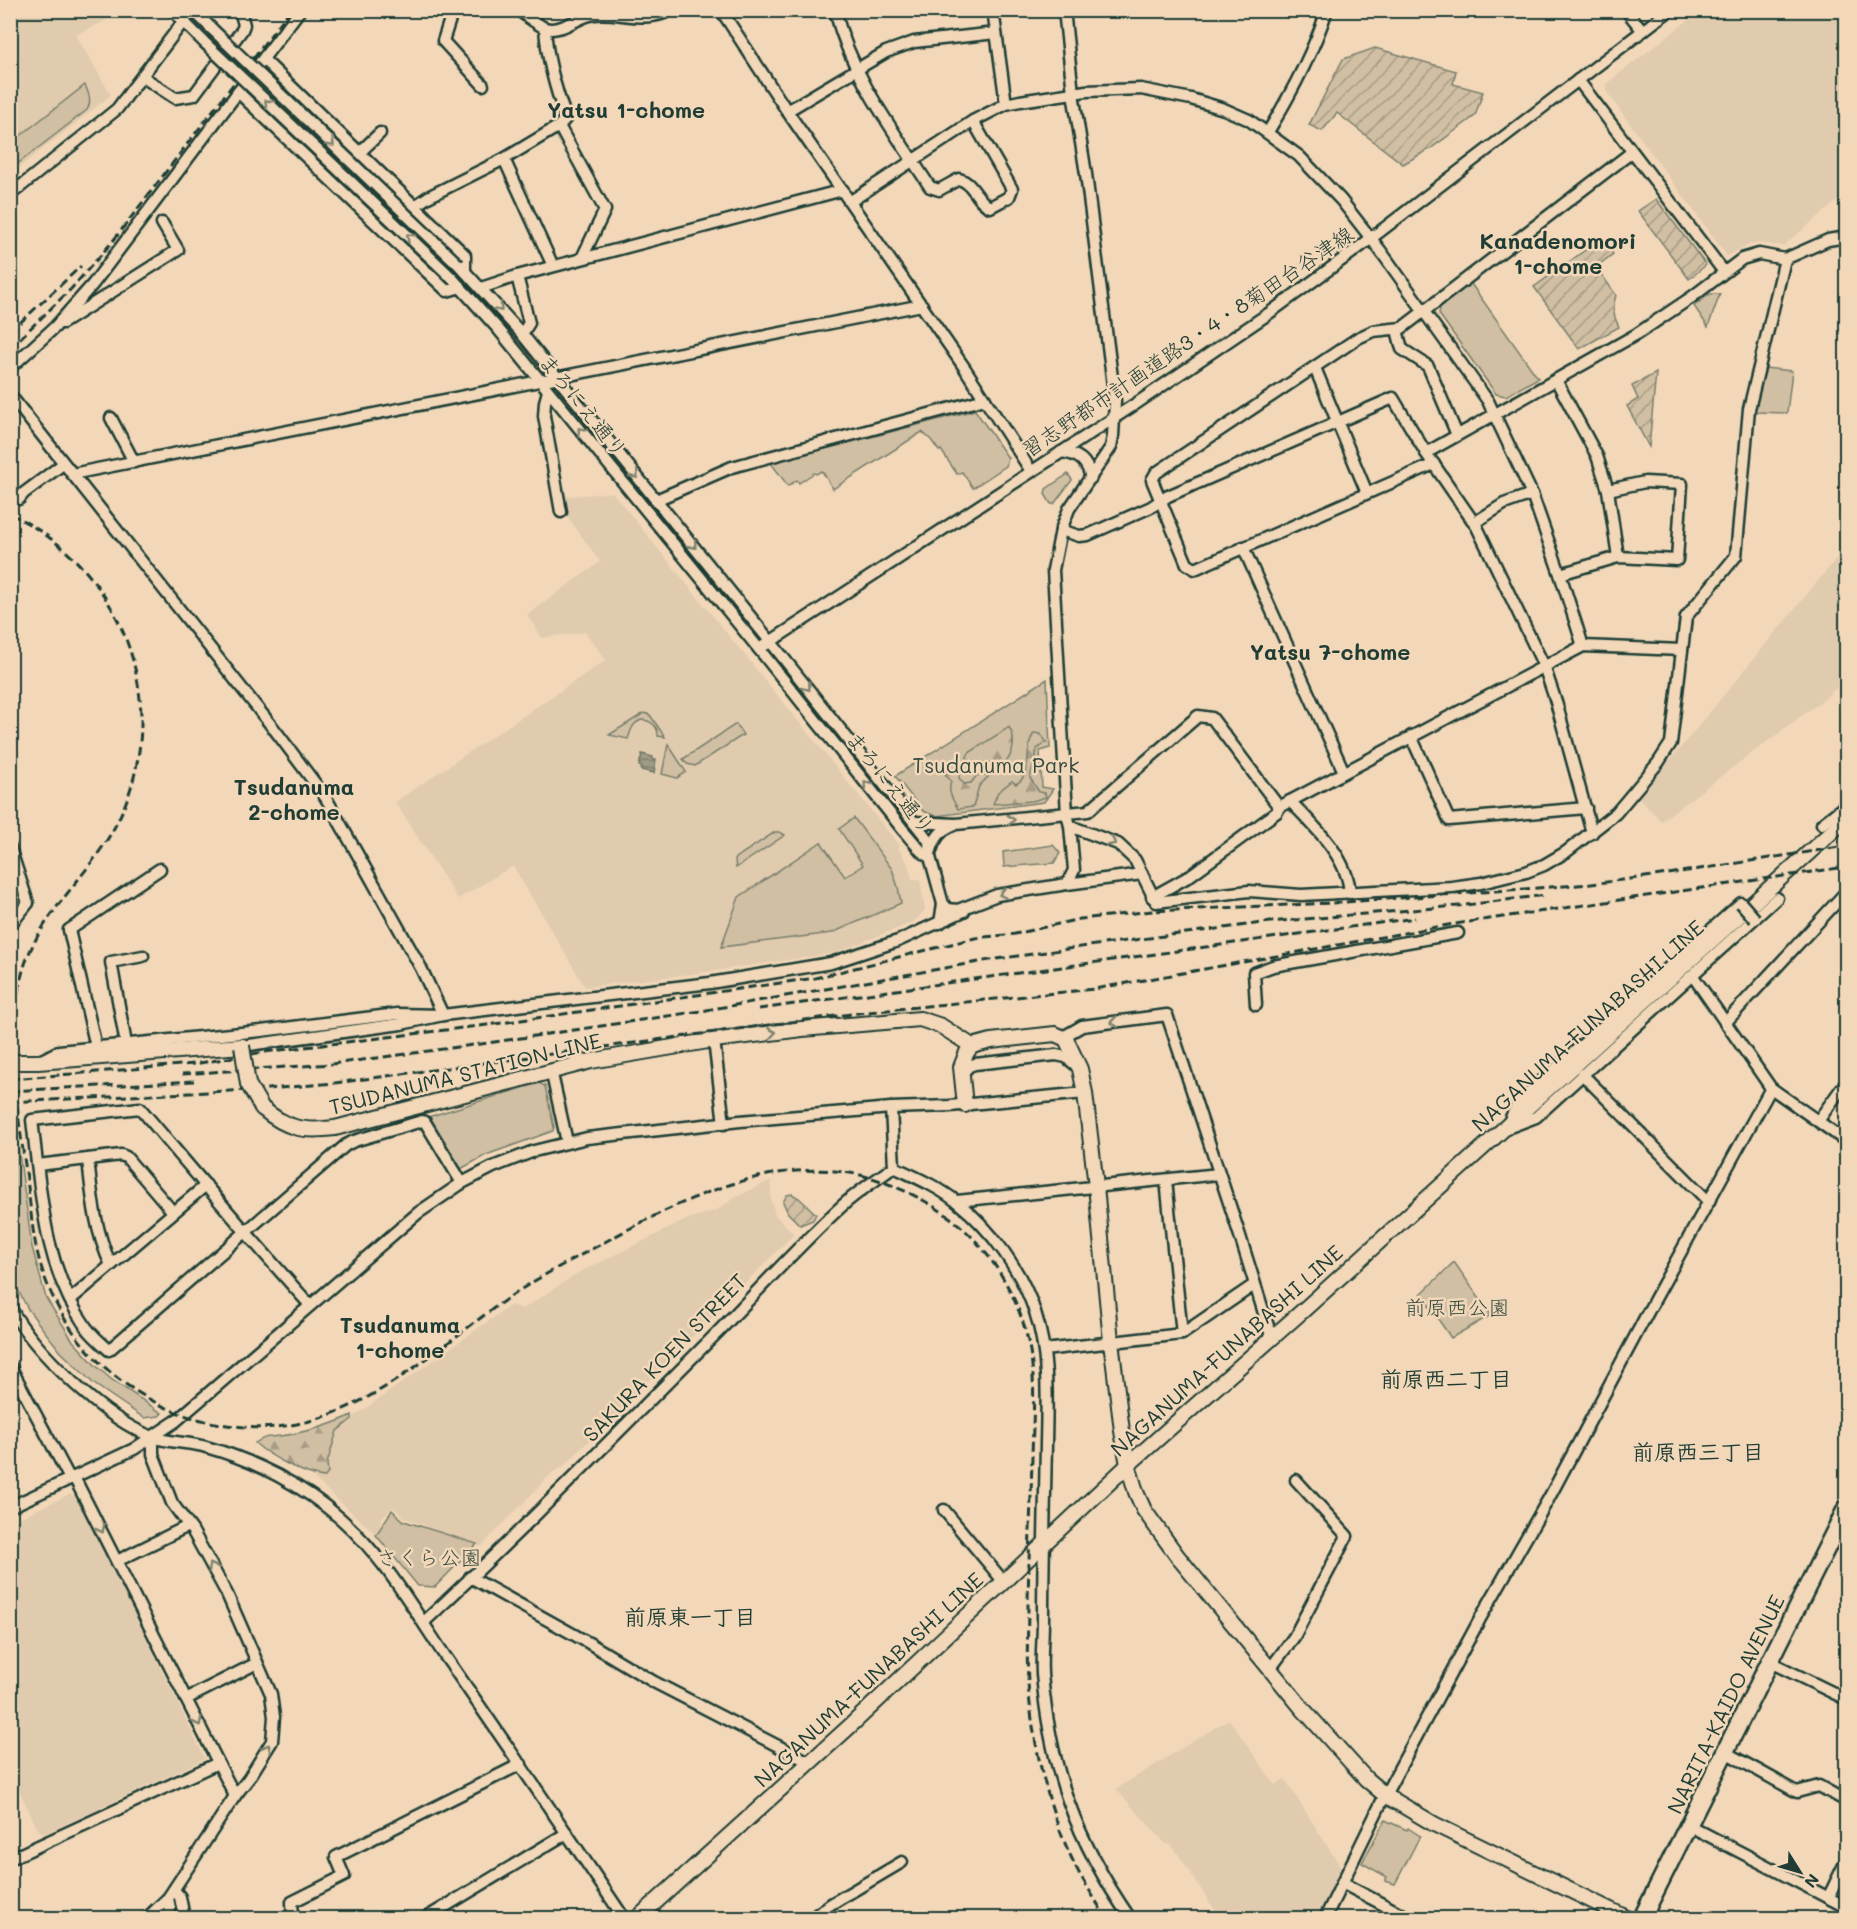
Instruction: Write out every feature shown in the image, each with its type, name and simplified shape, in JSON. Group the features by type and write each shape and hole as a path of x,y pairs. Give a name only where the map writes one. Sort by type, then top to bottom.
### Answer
{"highway":[{"name":"NARITA-KAIDO AVENUE","path":"1642,1918 1690,1826 1846,1509"}],"main road":[{"name":"NAGANUMA-FUNABASHI LINE","path":"638,1918 1044,1546 1128,1465 1506,1128 1845,812"},
{"name":"TSUDANUMA STATION LINE","path":"242,1046 245,1070 254,1097 262,1108 284,1124 313,1131 335,1128 551,1070 714,1040 913,1018 934,1023 972,1046"},
{"path":"965,1105 963,1060 972,1046 991,1041 1048,1034 1064,1037 1080,1069 1085,1093 1111,1341 1128,1465 1136,1492 1155,1527 1335,1745 1366,1779 1385,1795 1434,1824 1627,1918"},
{"path":"10,1062 38,1062 242,1046"}],"street":[{"name":"まろにえ通り","path":"172,10 461,287 499,330 759,649 904,831 921,851 930,857"},
{"name":"まろにえ通り","path":"192,10 462,268 522,334 914,822 928,841 943,904"},
{"path":"10,195 103,123 117,109 192,10"},
{"path":"143,77 176,98 194,95 242,30 244,25 240,10"},
{"path":"10,368 55,327 93,284 300,10"},
{"path":"453,10 443,41 483,86"},
{"path":"518,10 545,28 559,28 592,14 633,18 664,14 671,10"},
{"path":"570,10 572,23"},
{"path":"835,10 856,69 930,186 939,190 959,179 967,181 982,204 990,207 1009,197 1012,189 973,121"},
{"path":"993,10 1006,104"},
{"path":"1064,10 1114,401 1111,447 1069,509 1061,530 1053,570 1066,814 1070,826 1074,870 1067,884"},
{"path":"1268,132 1289,96 1327,10"},
{"path":"1626,10 1642,31"},
{"name":"習志野都市計画道路3・4・8菊田台谷津線","path":"759,649 1114,418 1268,314 1670,10"},
{"path":"723,11 787,111 922,304 1031,471"},
{"path":"415,206 428,197 504,159 559,126 566,118 553,81 546,49 545,28"},
{"path":"787,111 886,51 914,42 996,33"},
{"path":"264,60 465,255 462,268"},
{"path":"1578,80 1724,272"},
{"path":"851,201 912,159 973,121 1006,104 1073,93 1141,89 1173,94 1224,109 1249,120 1268,132 1316,171 1371,238 1495,413 1532,495 1583,646"},
{"path":"238,92 447,291 461,287"},
{"path":"559,126 605,210 582,258"},
{"path":"360,152 380,133"},
{"path":"1434,464 1195,568 1187,564 1152,480 1156,473 1358,338 1373,331 1397,330 1632,152"},
{"path":"504,159 553,266"},
{"path":"481,288 582,258 843,190"},
{"path":"55,327 178,250 162,223"},
{"path":"1426,453 1662,319 1724,272 1751,255 1759,254 1785,259 1828,240 1846,237"},
{"path":"1070,826 1118,844 1135,860 1156,902 1249,891 1300,895 1472,884 1544,866 1616,813 1639,788 1671,743 1686,617 1736,556 1749,409 1785,259"},
{"path":"517,276 528,322 522,334"},
{"path":"72,474 922,304"},
{"path":"1397,330 1402,349 1428,366 1457,435"},
{"path":"1315,368 1367,493"},
{"path":"1556,381 1597,456 1608,490 1618,557"},
{"path":"548,391 544,416 561,512"},
{"path":"10,394 326,798 444,1015"},
{"path":"1061,530 1079,536 1088,535 1393,398 1426,453 1474,523 1544,666 1592,832"},
{"path":"656,500 732,467 985,399"},
{"path":"111,418 134,462"},
{"path":"1061,452 1081,457 1088,465 1091,478"},
{"path":"19,499 63,464"},
{"path":"1560,574 1618,557 1677,560 1682,484 1645,482 1608,490"},
{"path":"1474,523 1504,504 1532,495"},
{"path":"1243,547 1344,772"},
{"path":"1152,897 1203,867 1277,812 1279,807 1583,646 1682,650"},
{"path":"914,822 956,824 1088,812 1198,716 1212,718 1279,807"},
{"path":"1411,736 1449,819 1586,808"},
{"path":"1290,801 1320,834 1342,864 1349,882 1350,893"},
{"path":"1822,824 1845,812"},
{"path":"930,857 933,842 943,830 956,824"},
{"path":"10,848 28,903 10,926"},
{"path":"96,1047 69,930 160,868"},
{"path":"242,1046 400,1024 444,1015 710,983 831,963 898,941 997,895 1142,874"},
{"path":"1725,1023 1846,892"},
{"path":"1506,1128 1536,1118 1777,898"},
{"path":"943,904 948,909 958,910 983,902"},
{"path":"1506,1128 1517,1105 1526,1095 1741,903 1755,920"},
{"path":"940,923 943,904"},
{"path":"1256,1005 1254,973 1273,966 1458,933"},
{"path":"126,1044 111,962 143,956"},
{"path":"1693,976 1771,1088 1846,1141"},
{"path":"38,1062 59,1051 261,1031 397,1014 444,1015"},
{"path":"1064,1037 1082,1026 1167,1015 1272,1339"},
{"path":"714,1040 724,1124"},
{"path":"962,1075 965,1070 975,1064 1056,1055 1066,1057 1080,1069"},
{"path":"551,1070 567,1142"},
{"path":"1582,1074 1709,1202"},
{"path":"1818,1121 1846,1082"},
{"path":"1325,1918 1385,1795 1480,1617 1548,1498 1771,1088"},
{"path":"10,1507 153,1437 176,1421 418,1213 462,1183 493,1167 534,1151 587,1138 891,1108 965,1105 1085,1093"},
{"path":"310,1305 246,1232 140,1108 32,1120 49,1246 57,1271 87,1329 108,1350 246,1232 346,1145 364,1137 422,1121 428,1124 462,1183"},
{"path":"891,1108 894,1167 957,1201 995,1240 1024,1286 1035,1312 1044,1350 1047,1413 1042,1673 1055,1759 1072,1815 1109,1888 1130,1918"},
{"path":"38,1165 122,1155 173,1212"},
{"path":"88,1160 95,1218 111,1265"},
{"name":"SAKURA KOEN STREET","path":"424,1622 631,1420 806,1240 845,1203 894,1167"},
{"path":"957,1201 1219,1174"},
{"path":"1166,1180 1182,1334"},
{"path":"70,1300 206,1185"},
{"path":"1044,1350 1182,1334 1254,1285"},
{"path":"12,1311 49,1359 98,1403 131,1426 153,1437 190,1443 235,1457 275,1476 314,1499 359,1536 398,1584 624,1918"},
{"path":"10,1366 117,1561 234,1796"},
{"path":"147,1918 171,1894 234,1796 249,1778 272,1741 274,1717 271,1694 227,1594 189,1526 171,1503 153,1454 153,1437"},
{"path":"1270,1669 1294,1637 1347,1536 1296,1480"},
{"path":"944,1510 1004,1582"},
{"path":"117,1561 189,1526"},
{"path":"470,1577 654,1682 809,1762"},
{"path":"1770,1662 1846,1699"},
{"path":"186,1699 257,1663"},
{"path":"1725,1752 1797,1792 1819,1786 1846,1801"},
{"path":"10,1859 218,1763"},
{"path":"293,1918 292,1902 344,1876 336,1857 521,1764"},
{"path":"1690,1826 1846,1906"},
{"path":"426,1918 567,1833"},
{"path":"1828,1898 1846,1861"},
{"path":"812,1918 902,1862"},
{"path":"1342,1883 1387,1914 1409,1918"},
{"path":"168,1918 171,1894"},
{"path":"171,1894 180,1897 184,1918"}],"shaded area":[{"path":"11,11 104,11 107,20 76,35 111,95 11,174"},
{"path":"1700,11 1846,11 1846,194 1783,246 1750,244 1727,256 1606,91 1607,83"},
{"path":"612,492 900,846 898,848 908,864 912,880 920,879 925,910 914,922 834,953 585,987 513,866 458,899 395,802 606,660 585,632 542,638 527,615 600,562 568,517 564,497"},
{"path":"1846,547 1846,679 1823,700 1661,821 1639,798"},
{"path":"642,754 656,760 654,773 641,770 642,767 639,766"},
{"path":"771,1180 771,1199 775,1215 794,1234 563,1467 553,1472 481,1547 405,1518 393,1507 383,1516 379,1529 375,1533 308,1473 301,1452 511,1305 523,1309 578,1273 690,1218 717,1210 734,1198"},
{"path":"70,1494 78,1498 205,1759 44,1834 38,1830 11,1773 11,1522"},
{"path":"1229,1719 1275,1785 1285,1779 1342,1869 1336,1889 1321,1918 1220,1918 1172,1845 1166,1844 1116,1789"}],"green space":[{"path":"1375,48 1456,71 1453,84 1483,92 1475,116 1430,149 1403,164 1337,113 1322,131 1309,125 1343,59"},
{"path":"85,85 90,101 87,110 11,169 11,143"},
{"path":"1656,199 1706,265 1689,279 1638,211"},
{"path":"1602,238 1613,254 1596,267 1616,295 1614,311 1619,327 1579,349 1534,287"},
{"path":"1469,281 1538,378 1506,396 1496,394 1439,314 1441,303"},
{"path":"1710,294 1720,294 1708,327 1694,306"},
{"path":"1765,368 1792,371 1787,413 1754,412"},
{"path":"1656,373 1649,447 1627,406 1638,399 1632,386"},
{"path":"975,410 1008,458 1006,466 973,488 962,472 957,474 941,450 939,451 922,432 833,489 822,471 814,473 799,483 797,480 788,486 771,463"},
{"path":"1068,474 1072,480 1054,504 1051,504 1045,494 1046,489"},
{"name":"Tsudanuma Park","path":"1047,679 1050,748 1040,751 1042,787 1053,789 1044,802 936,816 923,811 895,776"},
{"path":"644,713 650,715 665,737 658,736 657,729 651,722 645,720 634,725 628,739 609,735"},
{"path":"736,724 743,735 695,766 687,764 683,759"},
{"path":"1009,727 1013,738 1012,750 1008,760 1000,769 992,763 969,762 967,757 969,753"},
{"path":"1034,733 1040,734 1047,742 1037,749 1030,778 1039,792 1045,793 1046,797 1032,801 993,804 998,792 1012,781 1016,784 1025,774 1029,746"},
{"path":"668,744 686,772 677,778 662,774"},
{"path":"956,759 960,765 959,778 964,784 971,783 977,775 990,775 979,786 973,807 958,809 951,796 951,781 945,774 946,769"},
{"path":"854,818 892,869 901,903 832,933 721,947 739,897 821,842 845,877 863,865 839,829"},
{"path":"775,832 785,835 736,868 737,857"},
{"path":"1053,845 1060,853 1054,863 1004,867 1003,852"},
{"path":"539,1083 545,1086 553,1131 486,1155 459,1170 428,1117"},
{"path":"14,1116 32,1247 46,1298 73,1341 96,1366 112,1380 162,1413 159,1416 144,1418 94,1384 61,1352 42,1328 28,1309 11,1277 10,1117"},
{"path":"792,1194 816,1214 813,1220 800,1225 788,1213 783,1202 787,1195"},
{"name":"前原西公園","path":"1454,1262 1491,1315 1451,1338 1421,1294"},
{"path":"352,1415 352,1419 337,1431 327,1463 328,1473 325,1477 308,1473 288,1464 255,1443 267,1437 304,1432"},
{"name":"さくら公園","path":"392,1510 404,1521 477,1544 435,1587 418,1586 376,1535"},
{"path":"1385,1820 1407,1830 1408,1828 1420,1836 1395,1884 1385,1881 1387,1877 1362,1863"}],"railway":[{"path":"10,348 71,289 113,241 290,10"},
{"path":"10,332 81,266"},
{"path":"10,514 51,539 85,571 111,608 130,650 139,694 140,740 132,786 113,830 102,848 50,917 29,953 22,974 14,1024 16,1098 35,1241 43,1273 52,1295 75,1334 90,1352 124,1383 168,1409 204,1421 230,1425 283,1426 319,1418 354,1404 387,1386 533,1282 636,1225 706,1193 742,1181 780,1173 817,1170 854,1174 891,1185 923,1200 961,1226 989,1257 1012,1295 1027,1337 1034,1397 1027,1648 1028,1683 1035,1741 1052,1809 1060,1831 1079,1873 1106,1918"},
{"path":"10,1079 194,1064 264,1052 487,1025 815,978 975,938 1015,934 1080,919 1152,911 1332,903 1591,884 1846,846"},
{"path":"10,1102 268,1089 335,1083 858,1013 1094,989 1448,925 1846,867"},
{"path":"182,1074 332,1064 701,1011 990,960 1088,946 1270,922 1458,906 1546,895"},
{"path":"759,1009 1415,918"},
{"path":"10,1091 194,1081"}],"district":[{"name":"Yatsu 1-chome","path":"626,109"},
{"name":"Kanadenomori 1-chome","path":"1558,252"},
{"name":"Yatsu 7-chome","path":"1330,651"},
{"name":"Tsudanuma 2-chome","path":"294,798"},
{"name":"Tsudanuma 1-chome","path":"400,1336"},
{"name":"前原西二丁目","path":"1446,1378"},
{"name":"前原西三丁目","path":"1698,1451"},
{"name":"前原東一丁目","path":"690,1616"}]}
